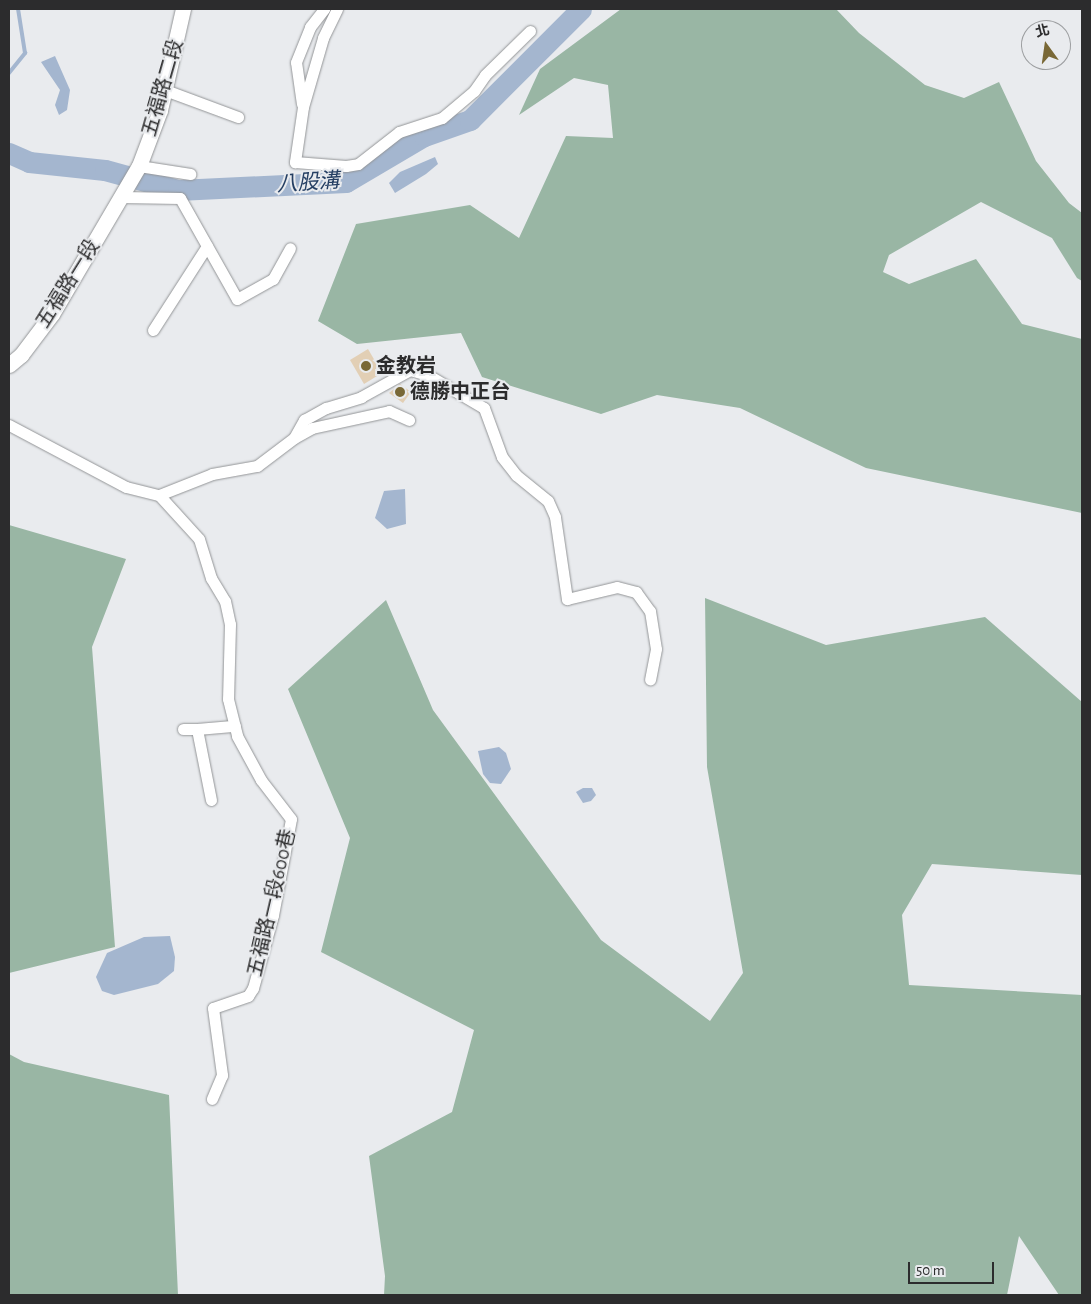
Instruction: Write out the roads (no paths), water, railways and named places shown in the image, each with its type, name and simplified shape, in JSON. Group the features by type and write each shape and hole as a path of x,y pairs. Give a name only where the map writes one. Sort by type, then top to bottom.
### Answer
{"main road":[{"name":"五福路二段","path":"121,197 139,166 165,90 183,9"},
{"name":"五福路一段","path":"9,365 20,355 52,314 121,197"}],"lane":[{"path":"303,107 296,62 310,27 324,9"},
{"path":"337,9 323,38 303,107 294,162 346,166 358,164 399,132 442,118 474,91 485,75 530,31"},
{"path":"165,90 238,117"},
{"path":"139,166 190,174"},
{"path":"121,197 180,198 237,299 273,278 290,248"},
{"path":"153,330 207,246"},
{"path":"294,438 304,420 326,408 361,397 410,370 428,375 484,408 502,457 516,475 548,501 555,517 567,600 618,587 636,592 650,611 656,649 650,679"},
{"path":"9,425 126,487 159,495 212,474 257,466 294,438 312,428 389,411 408,420"},
{"name":"五福路一段600巷","path":"159,495 198,539 212,578 225,601 230,624 228,700 235,726 262,780 291,819 273,915 253,988 248,996 213,1008 222,1075 212,1098"},
{"path":"183,729 235,726"},
{"path":"197,729 211,800"}],"water":[{"path":"55,56 70,90 67,110 59,115 55,105 60,90 41,62"},
{"path":"435,157 438,164 426,174 395,193 389,183 400,172"},
{"path":"405,489 406,524 387,529 375,518 384,491"},
{"path":"499,747 506,753 511,769 501,784 490,783 483,774 478,751"},
{"path":"583,788 592,788 596,795 591,801 583,803 576,792"},
{"path":"170,936 175,957 174,971 158,984 114,995 102,991 96,977 107,953 144,937"}],"waterway":[{"path":"9,73 25,53 18,9"},
{"name":"八股溝","path":"9,153 29,162 105,170 178,190 346,182 424,136 470,120 581,9"}],"place":[{"name":"金教岩","path":"366,366"},
{"name":"德勝中正台","path":"400,392"}]}
